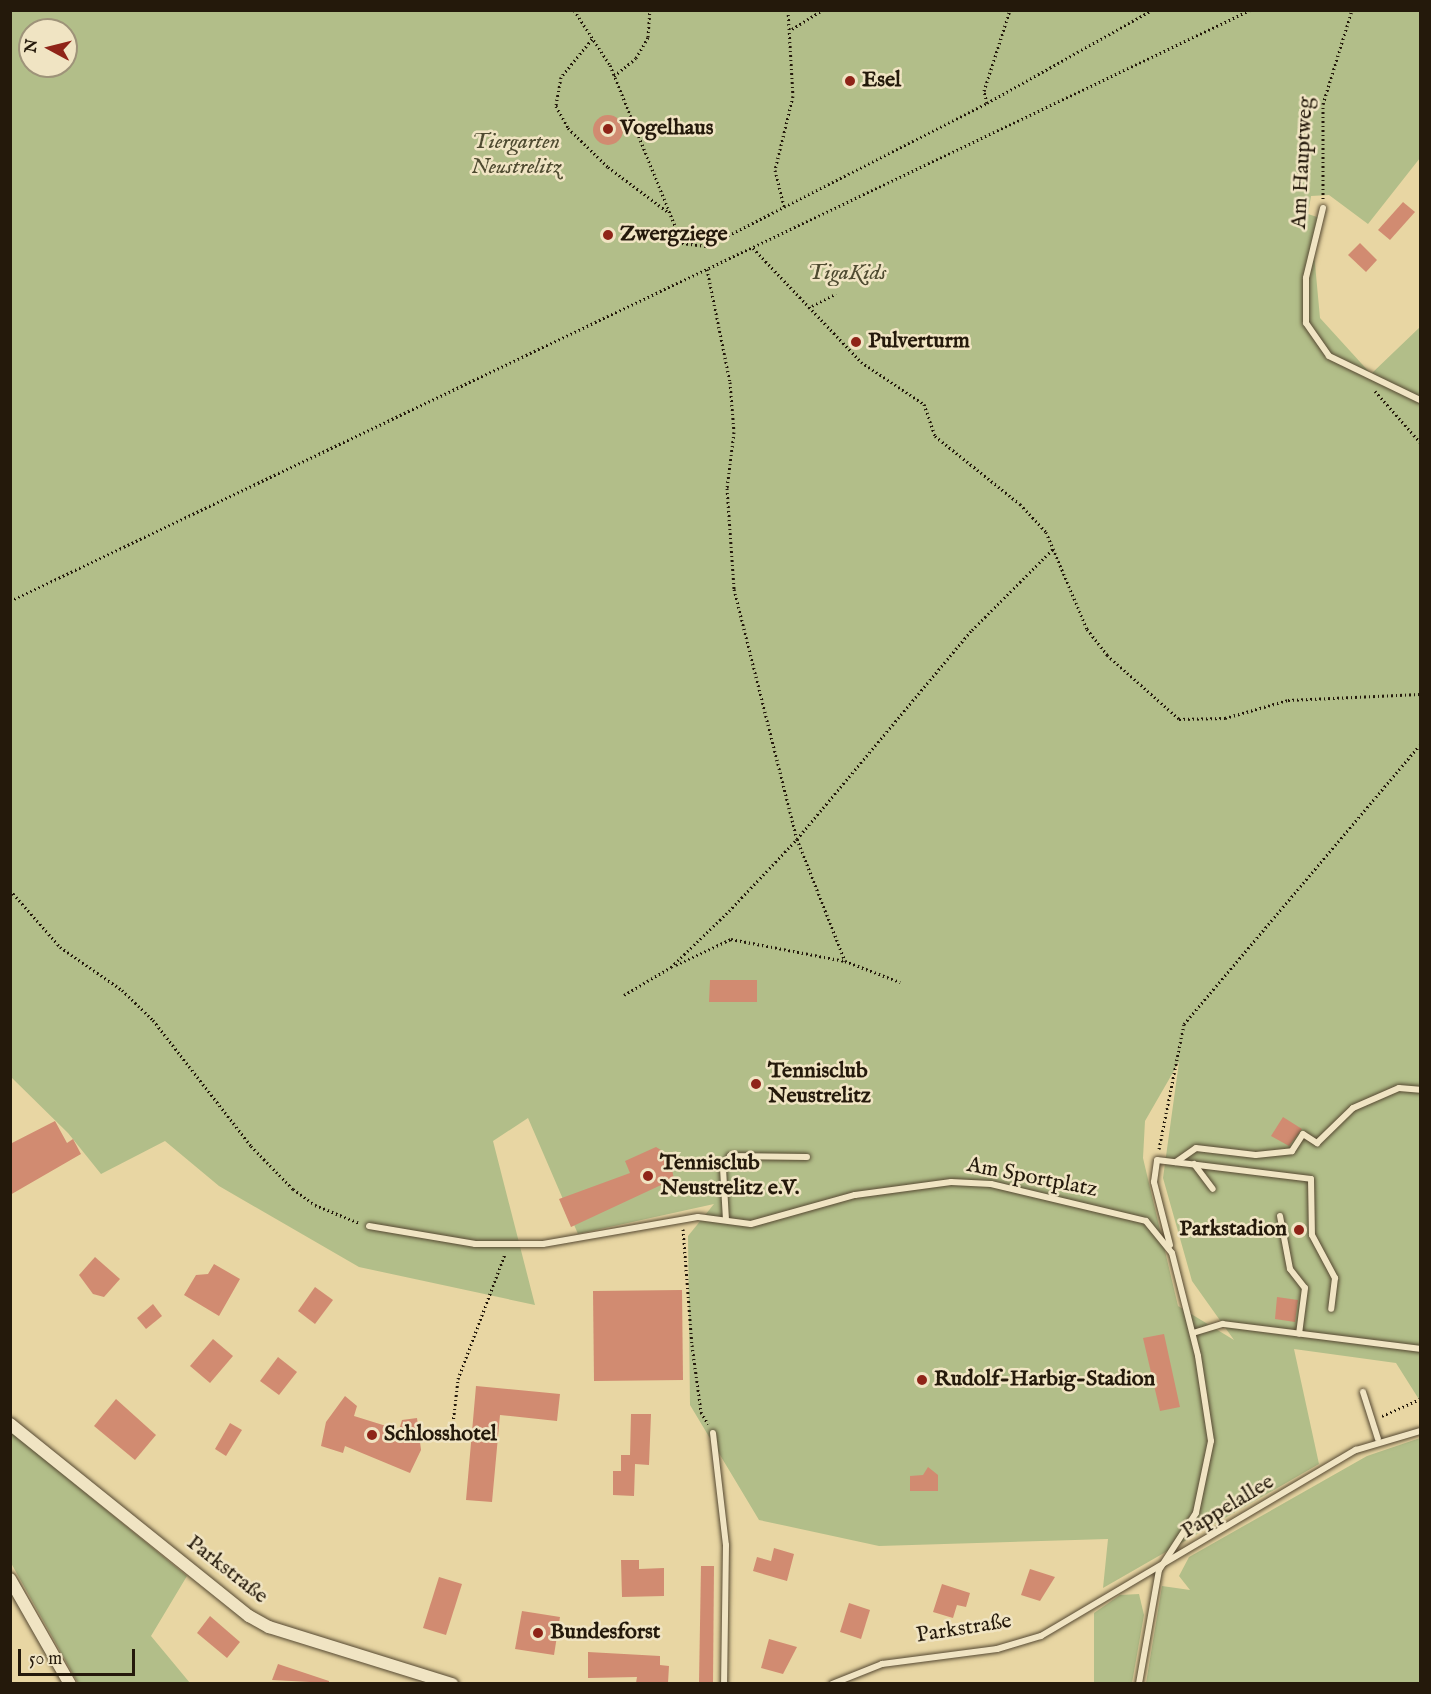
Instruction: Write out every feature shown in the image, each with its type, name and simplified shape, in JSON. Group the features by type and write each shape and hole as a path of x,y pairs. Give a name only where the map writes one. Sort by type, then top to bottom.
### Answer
{"street":[{"name":"Parkstraße","path":"10,1424 249,1616 269,1627 452,1683"},
{"path":"10,1579 70,1683"}],"lane":[{"name":"Am Hauptweg","path":"1323,208 1306,278 1306,323 1329,356 1366,377 1420,400"},
{"path":"1176,1162 1196,1148 1256,1155 1292,1151 1303,1134 1317,1143 1353,1108 1399,1088 1420,1090"},
{"path":"726,1220 723,1168 730,1156 807,1158"},
{"path":"1172,1253 1154,1182 1157,1160 1311,1179 1312,1235 1335,1278 1331,1310"},
{"path":"1194,1164 1213,1189"},
{"name":"Am Sportplatz","path":"369,1226 508,1246 543,1244 682,1219 726,1220 751,1224 890,1188 969,1182 1136,1217 1156,1230 1172,1253 1193,1333 1210,1422 1210,1463 1192,1521 1159,1570"},
{"path":"1280,1216 1290,1269 1305,1288 1299,1334"},
{"path":"1193,1333 1223,1324 1420,1349"},
{"path":"1363,1392 1378,1439"},
{"name":"Pappelallee","path":"1159,1570 1378,1439 1420,1431"},
{"path":"713,1433 726,1545 724,1683"},
{"path":"1139,1683 1159,1570"},
{"name":"Parkstraße","path":"832,1683 890,1662 1018,1644 1066,1624 1107,1595 1159,1570"}],"path":[{"path":"573,10 614,76 682,243 695,248 784,207 987,103 1152,10"},
{"path":"614,76 636,58 648,37 650,10"},
{"path":"784,207 775,170 793,96 792,29 788,10"},
{"path":"792,29 823,10"},
{"path":"987,103 987,81 1010,10"},
{"path":"10,602 1250,10"},
{"name":"Am Hauptweg","path":"1323,208 1323,104 1352,10"},
{"path":"592,39 561,77 556,106 568,128 608,167 669,212"},
{"path":"753,248 812,306 861,362 918,399 930,414 935,436 1020,504 1046,532 1077,608 1107,655 1179,719 1225,718 1288,700 1420,694"},
{"path":"707,269 730,382 734,432 727,488 734,589 798,839 845,962"},
{"path":"812,306 836,294"},
{"path":"1366,377 1420,442"},
{"path":"671,967 798,839 972,630 1053,549"},
{"path":"1157,1160 1184,1024 1420,745"},
{"path":"10,890 60,947 122,990 153,1020 251,1146 293,1189 315,1205 369,1226"},
{"path":"624,995 671,967 731,939 845,962 900,982"},
{"path":"682,1219 701,1412 713,1433"},
{"path":"452,1432 458,1379 508,1246"},
{"path":"1372,1420 1420,1399"}],"green space":[{"path":"10,11 1420,11 1420,158 1368,224 1329,195 1311,196 1308,214 1320,218 1314,253 1320,318 1371,374 1420,327 1420,1401 1396,1363 1294,1349 1319,1464 1103,1588 1108,1539 879,1546 759,1520 690,1405 688,1236 714,1204 578,1234 528,1118 493,1141 535,1305 359,1267 219,1186 165,1141 101,1174 68,1133 11,1077","holes":["1179,1062 1163,1178 1192,1281 1234,1340 1178,1306 1143,1158 1145,1121"]},
{"path":"11,1432 187,1576 151,1636 190,1683 78,1683 11,1563"},
{"path":"1420,1438 1420,1683 1146,1683 1162,1586 1190,1590 1179,1576 1189,1557 1367,1456"},
{"path":"1139,1594 1144,1615 1132,1683 1094,1683 1094,1613 1120,1595"}],"building":[{"name":"Vogelhaus","path":"608,115 614,116 622,124 622,136 614,144 608,145 602,144 594,136 593,130 594,124 602,116"},
{"path":"1403,202 1415,212 1390,240 1378,230"},
{"path":"1360,243 1377,260 1366,272 1348,255"},
{"path":"710,980 757,980 757,1002 709,1002"},
{"path":"1283,1117 1302,1129 1289,1146 1271,1136"},
{"path":"55,1121 67,1143 73,1139 81,1154 10,1195 10,1144"},
{"name":"Tennisclub Neustrelitz e.V.","path":"656,1147 669,1155 674,1179 571,1227 559,1199 630,1173 625,1161"},
{"path":"95,1257 120,1279 104,1297 93,1294 79,1275"},
{"path":"214,1264 240,1279 219,1316 184,1295 196,1275 208,1274"},
{"path":"315,1287 333,1300 315,1324 298,1311"},
{"path":"682,1290 683,1380 594,1381 593,1291"},
{"path":"1277,1297 1298,1300 1295,1322 1275,1319"},
{"path":"153,1304 162,1316 146,1329 137,1318"},
{"path":"1164,1334 1180,1407 1160,1411 1143,1338"},
{"path":"213,1339 233,1356 210,1383 190,1366"},
{"path":"278,1357 297,1372 279,1395 260,1381"},
{"path":"476,1386 560,1394 557,1421 500,1415 492,1502 466,1500"},
{"name":"Schlosshotel","path":"345,1396 357,1406 354,1416 399,1430 402,1420 417,1418 421,1450 410,1473 345,1446 343,1453 321,1446 326,1422"},
{"path":"116,1399 156,1435 135,1460 94,1426"},
{"path":"631,1414 651,1414 649,1465 635,1464 634,1496 613,1495 613,1471 621,1471 621,1455 630,1455"},
{"path":"230,1423 242,1430 226,1456 215,1449"},
{"path":"928,1467 938,1475 938,1491 910,1491 910,1476 923,1475"},
{"path":"774,1548 794,1554 787,1581 753,1571 757,1557 771,1561"},
{"path":"621,1560 639,1560 639,1569 664,1568 664,1596 622,1597"},
{"path":"701,1566 714,1566 713,1683 699,1683"},
{"path":"1030,1569 1055,1577 1040,1601 1021,1595"},
{"path":"439,1577 462,1584 446,1635 423,1628"},
{"path":"942,1584 970,1593 966,1607 957,1605 953,1618 933,1612"},
{"path":"849,1603 870,1610 861,1639 840,1632"},
{"name":"Bundesforst","path":"522,1611 560,1617 554,1655 515,1649"},
{"path":"210,1616 240,1642 227,1658 197,1633"},
{"path":"769,1639 797,1647 783,1674 761,1668"},
{"path":"588,1652 660,1656 660,1665 669,1666 668,1683 636,1683 637,1677 588,1678"},
{"path":"278,1664 329,1681 329,1683 272,1680"}],"place":[{"name":"Esel","path":"850,81"},
{"name":"Vogelhaus","path":"608,129"},
{"name":"Zwergziege","path":"608,235"},
{"name":"Pulverturm","path":"856,342"},
{"name":"Tennisclub Neustrelitz","path":"756,1084"},
{"name":"Tennisclub Neustrelitz e.V.","path":"648,1176"},
{"name":"Parkstadion","path":"1299,1230"},
{"name":"Rudolf-Harbig-Stadion","path":"922,1380"},
{"name":"Schlosshotel","path":"372,1435"},
{"name":"Bundesforst","path":"538,1633"}],"park label":[{"name":"Tiergarten Neustrelitz","path":"516,154"},
{"name":"TigaKids","path":"847,274"}]}
